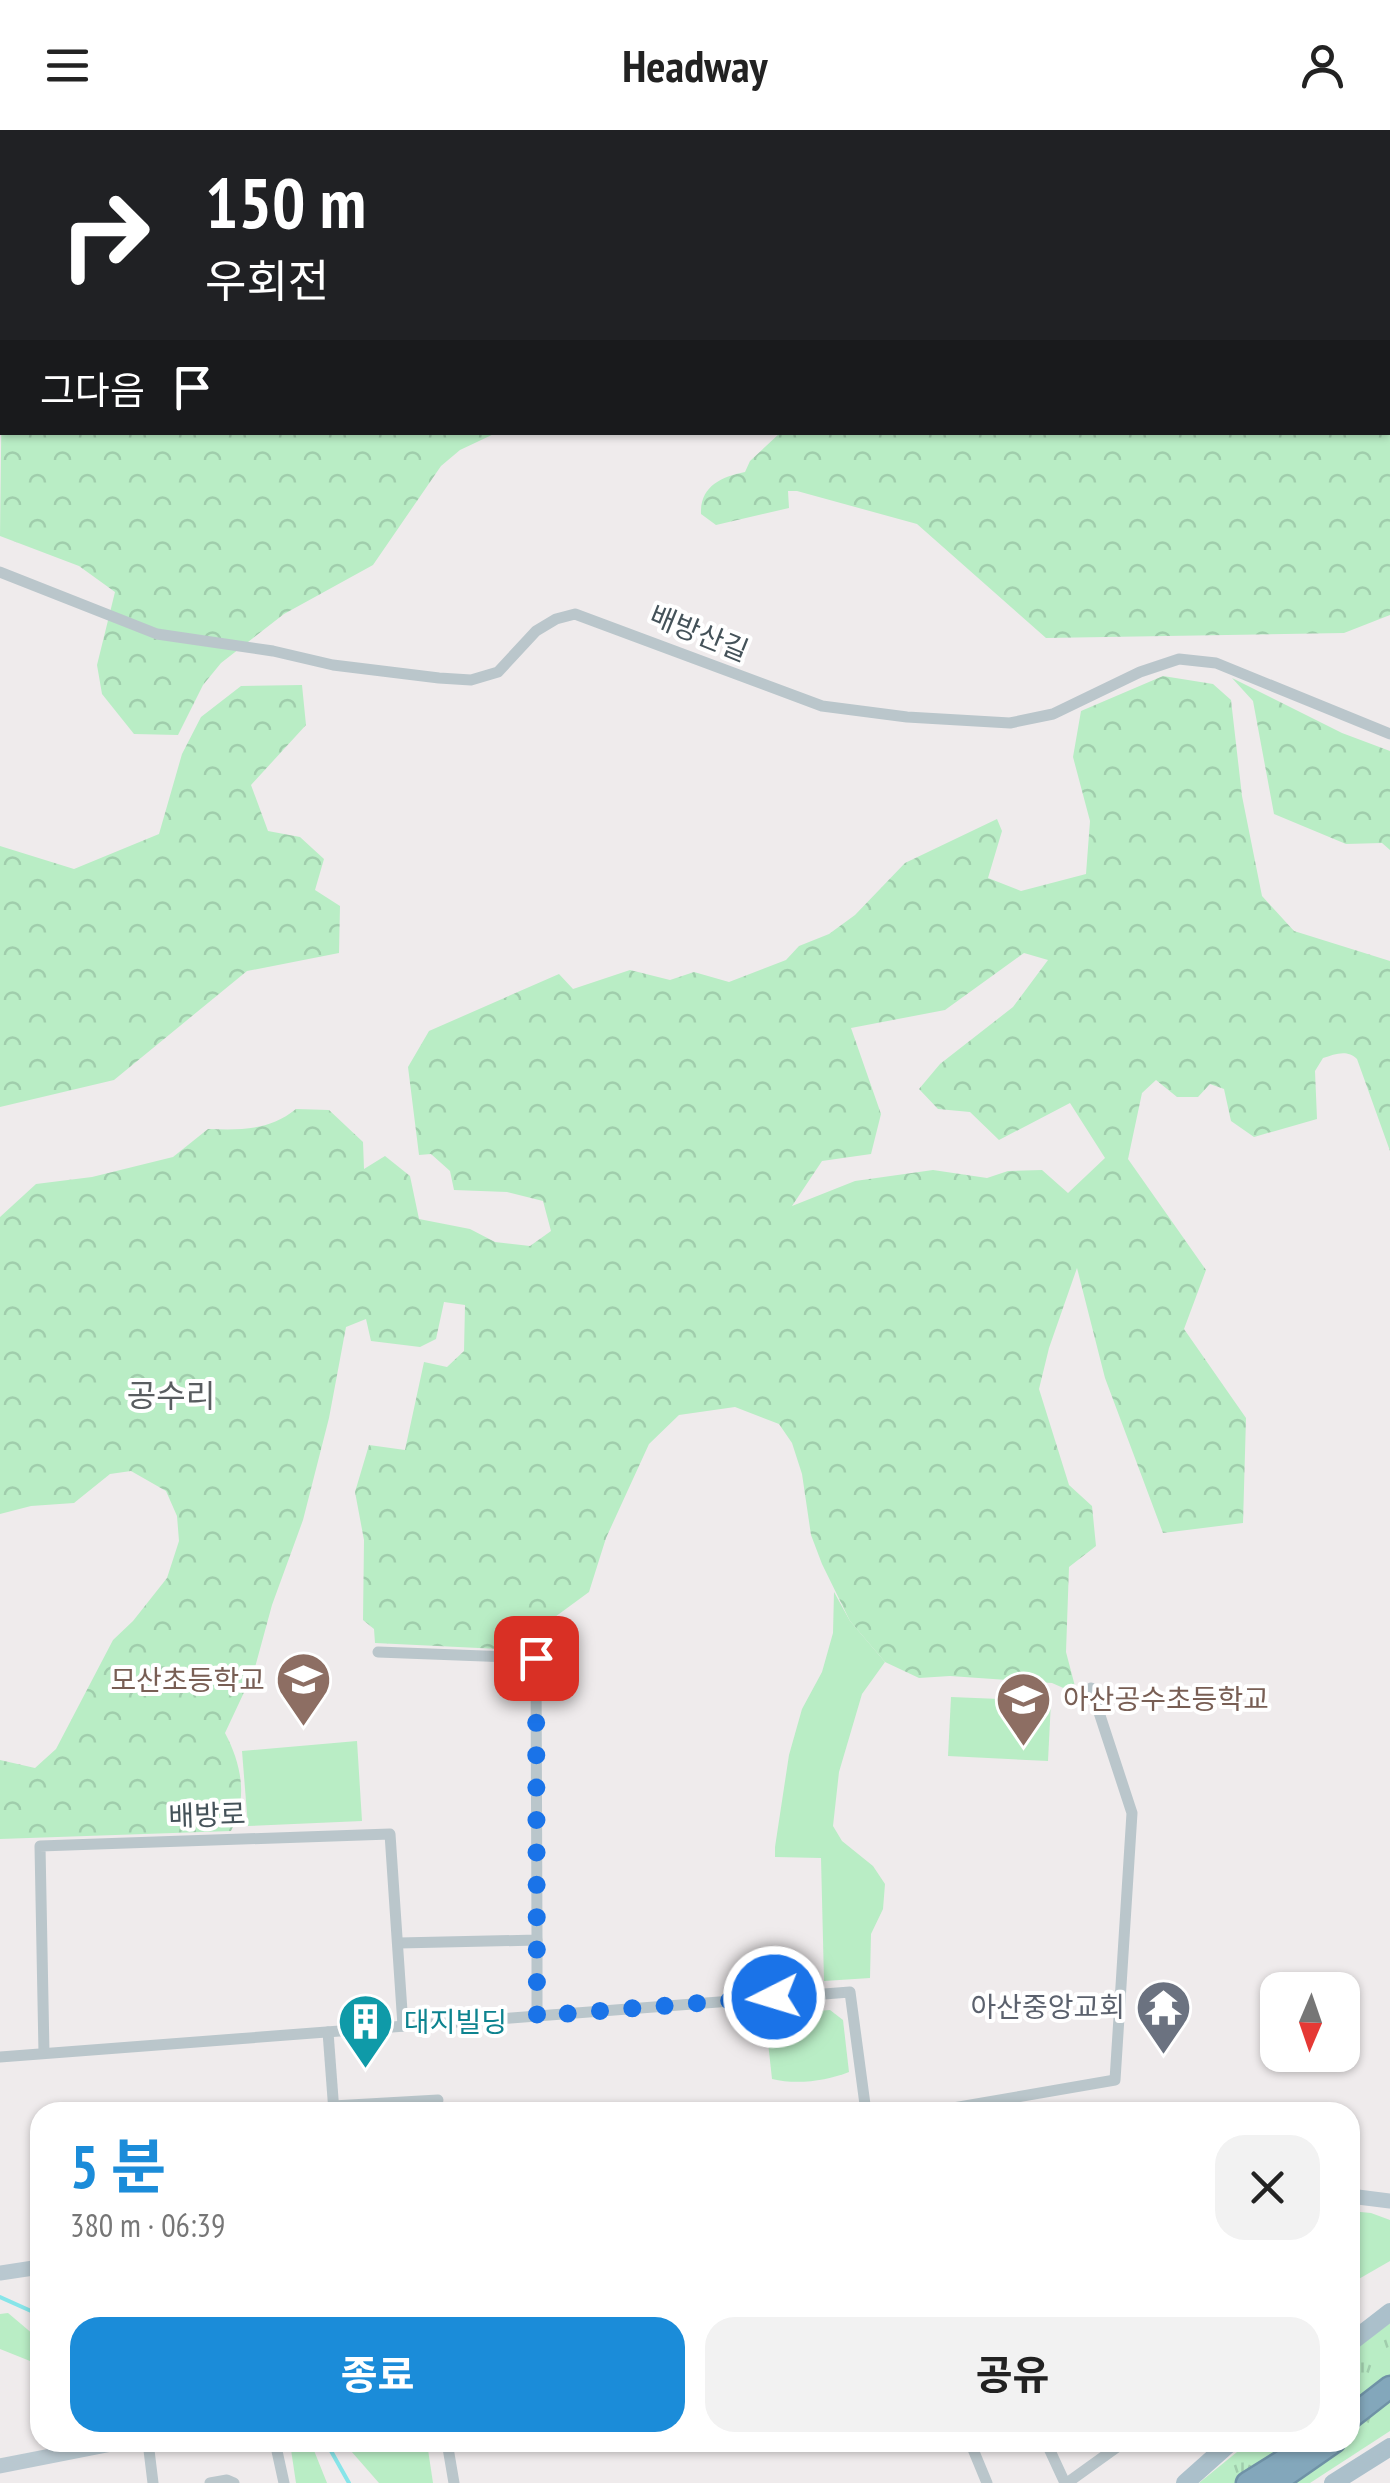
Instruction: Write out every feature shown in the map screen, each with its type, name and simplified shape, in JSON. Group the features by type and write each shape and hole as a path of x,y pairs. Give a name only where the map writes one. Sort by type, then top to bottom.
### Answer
{"highway":[{"path":"1360,2410 1390,2387"},
{"path":"1360,2422 1390,2400"},
{"path":"1247,2483 1297,2452"},
{"path":"1275,2483 1320,2452"}],"main road":[{"path":"1360,2335 1390,2312"},
{"path":"1333,2483 1390,2446"},
{"path":"1186,2483 1220,2452"}],"street":[{"name":"배방산길","path":"0,572 156,634 383,672 471,680 498,672 536,631 556,619 575,614 758,684 836,708 1010,723 1053,714 1140,672 1179,659 1216,662 1390,734"},
{"path":"378,1652 536,1658 537,2016"},
{"path":"988,2102 1114,2080 1132,1813 1091,1688"},
{"name":"배방로","path":"44,2054 40,1846 390,1834 403,2026"},
{"path":"399,1942 537,1940"},
{"path":"0,2057 850,1992 865,2102"},
{"path":"328,2032 333,2102"},
{"path":"415,2102 438,2100"},
{"path":"1360,2197 1390,2201"},
{"path":"0,2274 30,2269"},
{"path":"0,2466 71,2452"},
{"path":"149,2452 153,2483"},
{"path":"278,2452 284,2483"},
{"path":"448,2452 454,2483"},
{"path":"974,2452 987,2483"},
{"path":"1051,2452 1066,2483 1107,2452"},
{"path":"210,2483 234,2483"}],"green space":[{"path":"1,435 492,435 460,450 441,466 373,565 284,614 221,663 203,685 178,735 134,734 102,694 97,665 115,592 79,566 0,536"},
{"path":"778,435 1390,435 1390,615 1344,633 1046,638 917,524 788,491 789,508 716,525 701,514 704,497 720,480 745,472 750,461"},
{"path":"1163,676 1213,684 1231,700 1242,796 1262,896 1294,931 1390,961 1390,1151 1357,1059 1349,1054 1323,1058 1315,1071 1317,1119 1254,1137 1231,1121 1224,1089 1210,1084 1198,1097 1177,1097 1156,1080 1142,1093 1128,1159 1206,1270 1184,1329 1246,1418 1243,1523 1163,1533 1105,1378 1077,1268 1039,1389 1069,1485 1092,1506 1096,1546 1069,1567 1066,1652 1077,1694 1052,1683 950,1676 919,1678 885,1662 850,1621 822,1564 811,1535 802,1474 792,1443 779,1424 735,1407 679,1415 649,1444 606,1538 589,1592 544,1625 544,1651 375,1643 374,1629 363,1620 364,1540 355,1492 369,1445 405,1450 424,1362 447,1367 464,1351 465,1305 444,1302 436,1339 420,1347 371,1341 366,1319 346,1327 329,1418 303,1520 272,1605 254,1671 225,1733 236,1757 241,1782 240,1807 231,1831 0,1839 0,1760 35,1768 56,1749 113,1640 167,1578 179,1541 177,1516 166,1491 131,1471 110,1474 74,1503 31,1506 0,1514 0,1217 36,1184 92,1177 173,1157 208,1129 265,1125 296,1109 329,1110 363,1142 364,1169 385,1156 410,1176 419,1219 470,1229 495,1242 530,1246 551,1231 543,1201 507,1192 454,1190 450,1171 431,1154 419,1155 408,1067 429,1031 559,974 573,989 630,970 670,980 694,972 729,982 786,960 799,946 829,934 855,915 905,863 997,819 1002,831 988,878 1021,891 1086,874 1090,821 1073,757 1081,711","holes":["1024,953 1048,960 1013,1007 940,1064 919,1089 938,1109 970,1112 999,1140 1070,1103 1105,1158 1068,1193 1042,1170 1008,1171 987,1178 933,1170 855,1181 792,1206 822,1161 871,1154 881,1114 851,1028 945,1010"]},
{"path":"1232,678 1342,733 1390,751 1390,850 1382,843 1346,844 1274,814 1253,701"},
{"path":"302,685 306,725 251,785 268,831 300,837 324,859 315,890 340,906 339,953 247,971 114,1080 0,1107 0,846 74,869 159,834 182,754 201,717 241,686"},
{"path":"834,1592 850,1621 885,1662 862,1694 839,1772 833,1826 842,1841 873,1866 885,1884 883,1909 871,1934 870,1978 824,1981 821,1858 775,1857 775,1847 789,1755 802,1709 822,1672 833,1633"},
{"path":"951,1697 1051,1701 1048,1761 948,1756"},
{"path":"357,1741 362,1821 248,1826 242,1751"},
{"path":"830,2010 843,2020 849,2072 811,2081 772,2079 765,2015"},
{"path":"1360,2212 1390,2220 1390,2261 1360,2278"},
{"path":"8,2313 30,2332 30,2361 0,2349 0,2314"},
{"path":"1390,2323 1390,2431 1360,2450 1360,2346"},
{"path":"291,2452 315,2452 327,2483 296,2483"},
{"path":"352,2452 428,2452 433,2483 379,2483"},
{"path":"1237,2452 1358,2452 1310,2483 1199,2483"}],"waterway":[{"path":"0,2297 30,2310"},
{"path":"332,2452 349,2483"}],"place":[{"name":"모산초등학교","path":"304,1729"},
{"name":"아산공수초등학교","path":"1024,1748"},
{"name":"아산중앙교회","path":"1164,2056"},
{"name":"대지빌딩","path":"365,2071"}],"district":[{"name":"공수리","path":"171,1396"}],"route":[{"path":"536,1658 537,2016 774,1997"}]}
